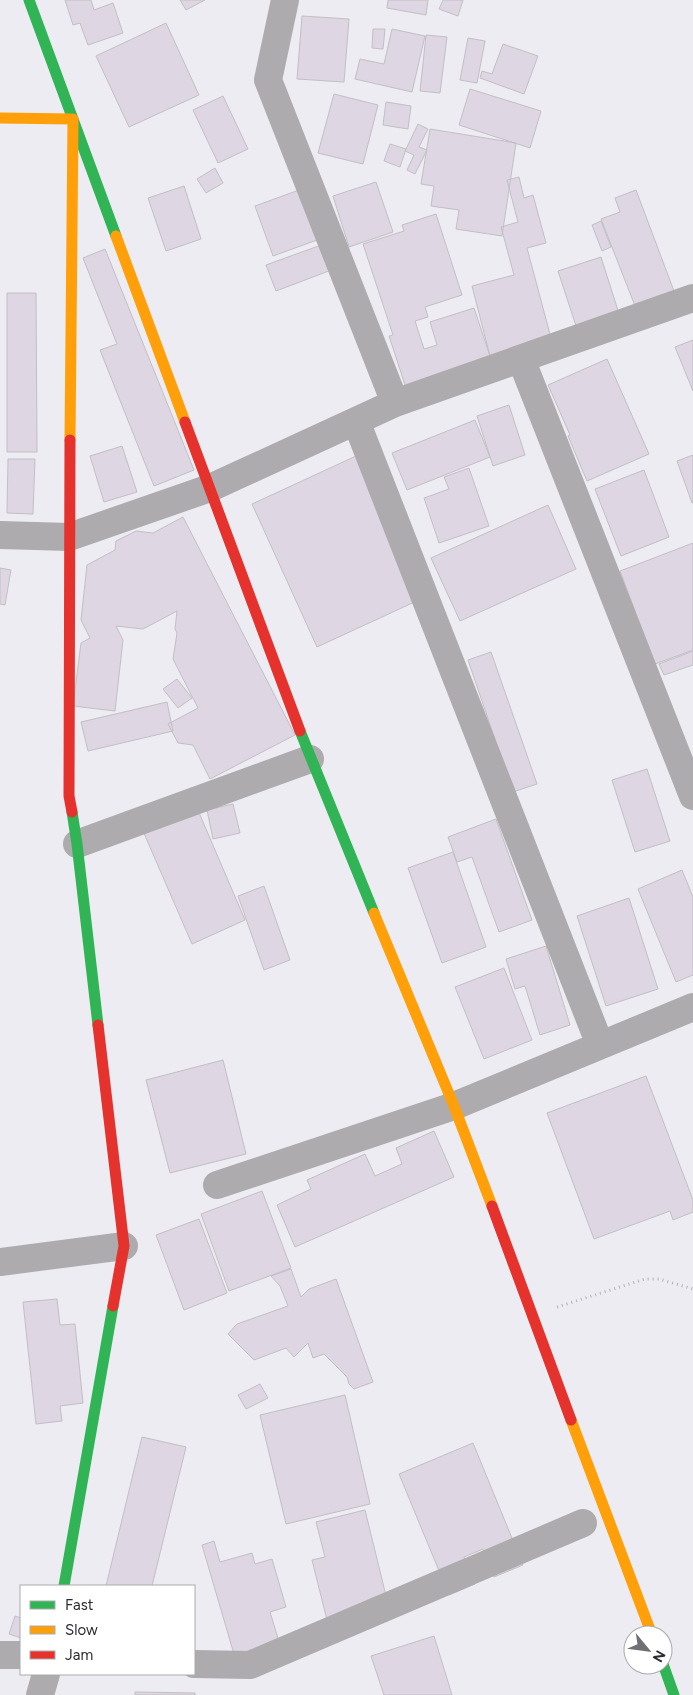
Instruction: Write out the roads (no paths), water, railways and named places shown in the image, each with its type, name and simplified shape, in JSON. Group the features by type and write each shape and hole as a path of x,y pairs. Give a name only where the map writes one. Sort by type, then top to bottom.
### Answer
{"main road":[{"path":"30,0 310,759 454,1106 648,1625"},
{"path":"0,118 73,118"},
{"path":"64,1585 124,1246 77,844 69,796 69,537 73,118"},
{"path":"667,1675 674,1695"}],"street":[{"path":"285,0 268,80 395,403"},
{"path":"0,535 69,537 210,488 395,403 693,298"},
{"path":"521,359 693,796"},
{"path":"356,421 600,1045"},
{"path":"77,844 310,759"},
{"path":"217,1184 454,1106 693,1007"},
{"path":"0,1262 124,1246"},
{"path":"195,1664 250,1665 583,1523"},
{"path":"0,1656 20,1655"},
{"path":"40,1695 46,1675"}]}
